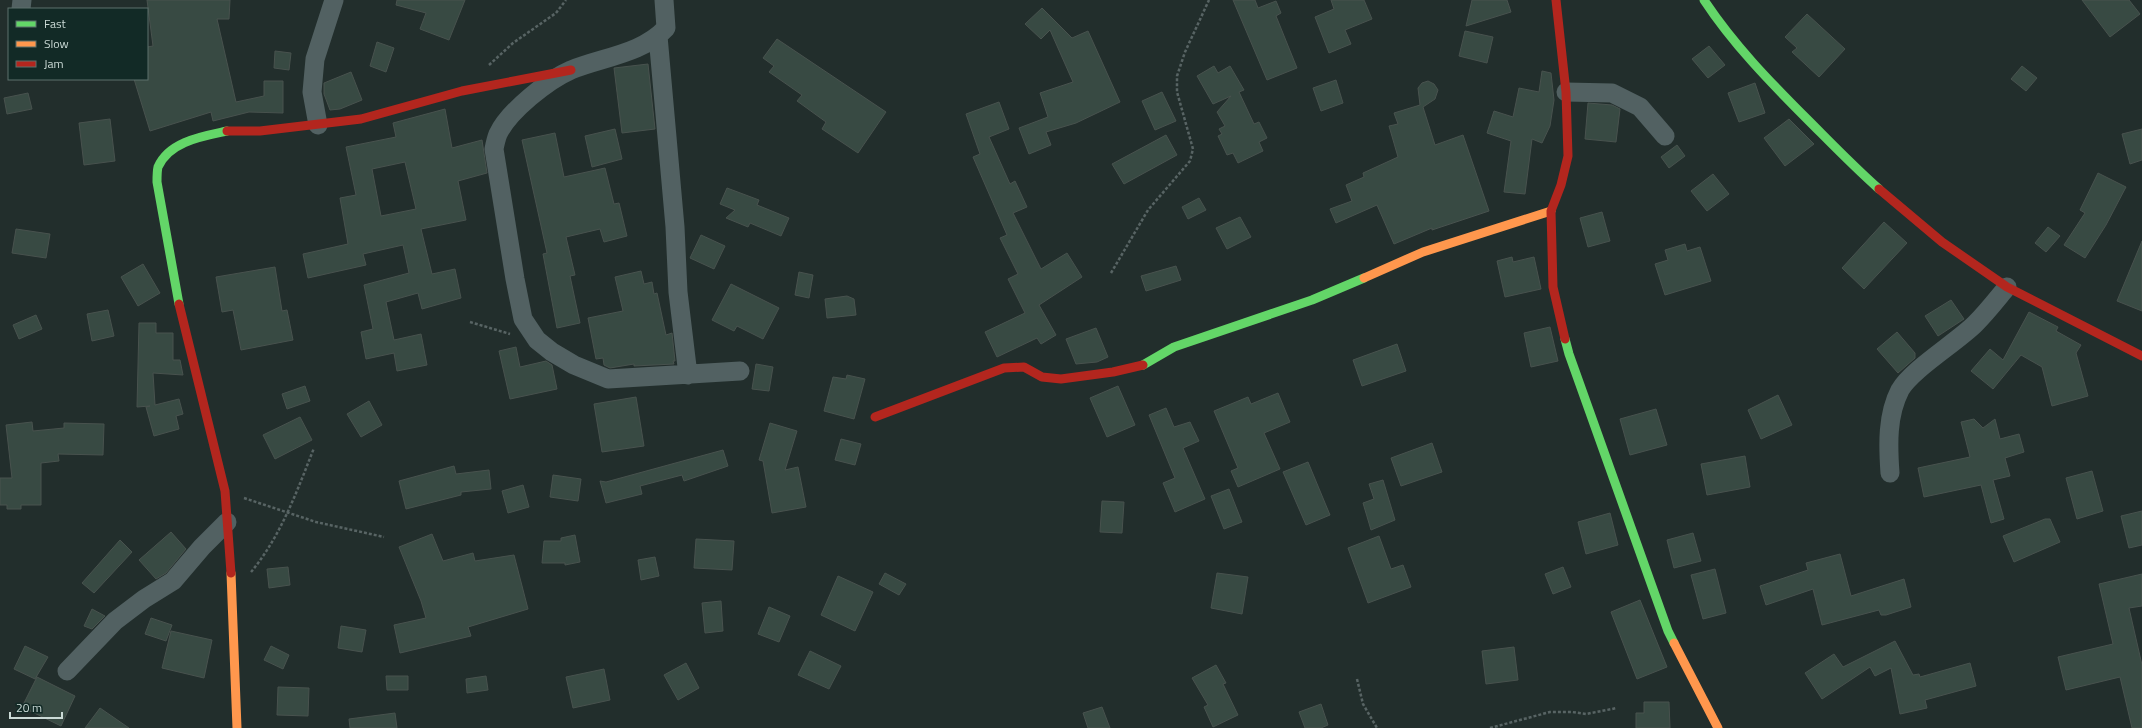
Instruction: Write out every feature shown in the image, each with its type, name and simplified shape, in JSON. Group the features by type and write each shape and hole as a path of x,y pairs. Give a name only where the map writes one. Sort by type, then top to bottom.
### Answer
{"street":[{"path":"318,124 312,92 315,59 334,0"},
{"path":"237,728 233,594 225,491 176,290 157,182 158,167 168,154 181,144 207,135 228,131 260,131 361,119 462,91 571,70 622,54 658,36 666,28 664,0"},
{"path":"1556,0 1566,92 1568,156 1561,185 1550,211 1553,287 1569,354 1668,631 1718,728"},
{"path":"1704,0 1718,21 1775,87 1858,170 1942,242 2008,287 2142,356"},
{"path":"658,36 675,226 678,292 688,375"},
{"path":"571,70 538,91 515,112 498,134 494,149 523,320 537,340 552,352 608,379 740,371"},
{"path":"1566,92 1612,93 1640,106 1665,136"},
{"path":"875,417 1004,368 1024,367 1042,377 1061,379 1113,372 1146,364 1174,347 1312,300 1423,252 1550,211"},
{"path":"1890,473 1888,448 1891,414 1901,389 1914,374 1976,323 2008,287"},
{"path":"67,671 115,621 144,599 173,581 202,547 227,522"}],"path":[{"path":"485,70 513,43 556,13 566,0"},
{"path":"1111,273 1148,210 1190,160 1193,150 1176,92 1177,76 1185,52 1209,0"},
{"path":"470,322 537,340"},
{"path":"233,594 262,559 288,513 314,448"},
{"path":"225,491 316,522 384,537"},
{"path":"1356,679 1364,704 1377,728"},
{"path":"1490,728 1550,712 1572,712 1586,714 1617,708"}],"building":[{"path":"147,0 230,0 229,19 217,19 236,102 264,96 264,81 283,81 283,113 249,112 213,121 211,112 150,131 134,80 148,80 148,47 153,46"},
{"path":"397,0 465,0 449,40 420,29 426,13 396,5"},
{"path":"1233,0 1255,0 1258,8 1276,1 1281,13 1276,16 1297,68 1267,80"},
{"path":"1331,0 1364,0 1372,19 1345,30 1351,44 1329,53 1315,17 1334,9"},
{"path":"1472,0 1507,0 1511,12 1466,26"},
{"path":"2082,0 2129,0 2140,14 2110,37"},
{"path":"1042,8 1072,38 1088,31 1120,102 1076,123 1046,132 1051,145 1029,154 1019,128 1048,117 1040,93 1073,82 1050,30 1041,39 1025,24"},
{"path":"1807,14 1845,49 1819,77 1792,52 1797,48 1785,37"},
{"path":"1465,31 1493,37 1487,63 1459,56"},
{"path":"777,39 886,112 858,153 822,129 826,122 797,101 802,95 769,72 774,66 763,58"},
{"path":"377,42 394,48 386,72 370,66"},
{"path":"1709,46 1725,65 1708,78 1692,59"},
{"path":"275,51 291,53 289,70 274,68"},
{"path":"648,64 655,129 622,133 614,68"},
{"path":"1214,66 1218,73 1230,66 1244,90 1239,92 1254,124 1259,122 1267,138 1259,142 1263,151 1238,163 1233,153 1227,155 1218,136 1222,134 1219,129 1225,126 1217,112 1231,96 1213,104 1197,76"},
{"path":"2022,66 2037,78 2026,91 2011,79"},
{"path":"1542,71 1551,73 1554,100 1550,126 1542,143 1532,139 1525,194 1504,192 1511,141 1487,133 1494,111 1513,117 1519,88 1539,92"},
{"path":"351,72 362,100 340,109 330,110 324,94 324,83"},
{"path":"1336,80 1343,103 1321,111 1313,88"},
{"path":"1428,81 1434,84 1438,90 1435,99 1423,107 1435,145 1463,135 1489,211 1432,230 1432,228 1394,244 1377,205 1336,223 1330,209 1352,201 1346,185 1364,177 1363,173 1398,157 1389,126 1398,124 1394,113 1420,105 1418,88 1422,83"},
{"path":"1755,83 1765,113 1739,122 1728,93"},
{"path":"1162,92 1176,121 1155,130 1142,101"},
{"path":"28,93 32,109 7,114 4,98"},
{"path":"999,102 1009,129 989,137 1010,184 1015,181 1027,207 1013,213 1041,269 1067,253 1082,277 1039,305 1056,335 1041,344 1037,338 997,357 985,332 1025,313 1008,279 1018,274 1000,238 1007,235 973,157 980,154 966,114"},
{"path":"1588,103 1612,105 1620,109 1616,142 1585,139"},
{"path":"445,109 452,148 482,140 487,173 458,181 466,220 421,229 432,274 455,269 461,298 422,309 418,293 386,302 394,340 421,334 427,365 397,371 394,353 366,359 361,332 373,329 364,285 409,273 403,245 363,254 366,265 308,278 303,254 348,244 340,198 356,195 346,147 396,137 393,123","holes":["405,162 416,209 381,216 372,169"]},
{"path":"110,119 115,161 84,165 79,123"},
{"path":"1789,119 1814,144 1785,166 1764,138"},
{"path":"615,129 622,159 592,167 585,136"},
{"path":"2142,129 2142,160 2130,164 2122,134"},
{"path":"555,133 564,177 605,168 614,204 619,203 627,236 604,242 600,229 566,237 575,275 570,276 580,323 557,328 543,254 547,253 522,140"},
{"path":"1166,135 1177,155 1124,184 1112,164"},
{"path":"1677,145 1685,156 1669,168 1661,157"},
{"path":"2098,173 2126,187 2106,225 2085,258 2064,245 2085,213 2080,210"},
{"path":"1713,174 1729,194 1707,211 1691,191"},
{"path":"727,188 759,200 757,205 789,218 781,236 750,223 748,227 726,218 735,210 720,204"},
{"path":"1199,198 1206,210 1188,219 1182,207"},
{"path":"1602,212 1610,241 1588,247 1580,218"},
{"path":"1240,217 1251,237 1227,249 1216,228"},
{"path":"1884,222 1907,243 1864,289 1842,268"},
{"path":"2048,227 2060,236 2046,252 2035,243"},
{"path":"16,229 50,234 46,258 12,253"},
{"path":"701,235 725,246 714,269 690,258"},
{"path":"2142,241 2142,311 2117,301"},
{"path":"1685,244 1687,251 1700,247 1711,281 1665,295 1655,264 1668,260 1665,250"},
{"path":"1512,257 1513,262 1534,257 1541,289 1505,297 1497,261"},
{"path":"143,264 160,293 138,306 121,277"},
{"path":"1176,266 1181,280 1146,291 1141,276"},
{"path":"275,267 282,311 287,310 293,340 241,350 233,310 222,312 216,277"},
{"path":"641,271 644,284 652,282 654,294 657,293 666,335 672,333 675,361 673,361 674,364 634,366 634,364 610,368 604,365 603,358 596,359 588,318 623,311 615,277"},
{"path":"799,272 813,275 809,298 795,295"},
{"path":"731,284 779,308 763,339 737,326 734,331 712,320"},
{"path":"847,296 854,299 856,315 827,318 825,299"},
{"path":"1951,300 1964,319 1938,336 1925,316"},
{"path":"108,310 114,336 92,341 87,314"},
{"path":"2029,312 2058,327 2056,331 2081,345 2076,353 2088,396 2052,406 2042,367 2021,355 1993,389 1971,371 1990,349 2003,360"},
{"path":"36,315 42,329 19,339 13,325"},
{"path":"139,323 156,323 156,333 173,333 173,360 180,360 183,375 153,373 155,405 179,399 183,414 176,416 179,429 154,436 146,407 150,406 137,407"},
{"path":"1550,327 1558,361 1531,367 1524,333"},
{"path":"1096,328 1108,357 1097,362 1076,364 1066,339"},
{"path":"1897,332 1915,353 1915,358 1898,373 1877,349"},
{"path":"1397,344 1406,371 1362,386 1353,360"},
{"path":"516,347 520,367 546,361 552,365 557,389 510,399 499,351"},
{"path":"756,364 773,367 769,391 752,389"},
{"path":"847,375 865,379 854,419 824,411 833,377 846,379"},
{"path":"305,386 310,401 287,409 282,394"},
{"path":"1118,386 1135,425 1107,437 1090,398"},
{"path":"1278,393 1290,422 1264,433 1280,469 1238,487 1231,471 1238,468 1214,411 1248,397 1251,404"},
{"path":"1778,395 1792,425 1761,439 1748,410"},
{"path":"636,397 644,446 602,452 594,404"},
{"path":"369,401 382,425 361,437 347,414"},
{"path":"1166,408 1174,427 1190,422 1199,441 1183,448 1205,499 1175,512 1163,483 1175,478 1149,415"},
{"path":"1656,409 1667,445 1630,455 1620,419"},
{"path":"300,417 312,440 275,459 263,435"},
{"path":"1974,419 1983,428 1995,419 2000,439 2019,434 2024,452 2005,458 2010,476 1993,480 2004,519 1991,523 1981,485 1924,497 1918,468 1970,457 1961,422"},
{"path":"32,422 33,431 64,428 64,423 104,424 103,455 58,454 59,461 41,463 41,505 21,505 21,509 7,509 7,505 0,505 0,478 12,478 6,425"},
{"path":"770,423 797,431 785,470 798,467 806,507 772,513 763,461 759,460"},
{"path":"841,439 861,444 855,465 835,460"},
{"path":"1432,443 1442,472 1401,486 1391,458"},
{"path":"723,450 728,466 684,481 682,475 640,486 642,494 606,503 600,481 606,482"},
{"path":"1745,456 1750,487 1707,495 1701,464"},
{"path":"1308,462 1330,515 1306,525 1283,472"},
{"path":"454,466 456,474 489,470 491,489 461,492 461,495 406,509 399,481"},
{"path":"2092,471 2103,511 2077,519 2066,478"},
{"path":"553,475 581,479 578,501 550,497"},
{"path":"1383,480 1395,520 1371,530 1363,503 1374,499 1369,484"},
{"path":"523,485 529,507 508,513 502,491"},
{"path":"1229,489 1242,522 1224,529 1211,496"},
{"path":"1102,501 1124,502 1122,533 1100,532"},
{"path":"2142,511 2142,545 2129,548 2121,516"},
{"path":"1610,513 1618,545 1586,554 1578,522"},
{"path":"2045,519 2050,519 2060,542 2014,562 2003,536"},
{"path":"171,532 186,549 166,573 156,579 139,560"},
{"path":"1693,533 1701,561 1674,568 1667,540"},
{"path":"432,534 443,561 473,553 475,561 514,555 528,609 468,627 471,636 400,653 394,625 426,618 421,601 399,547"},
{"path":"575,535 580,562 565,565 565,563 542,563 544,541 561,541 561,538"},
{"path":"1379,536 1391,569 1403,565 1411,587 1368,603 1348,548"},
{"path":"696,539 734,541 732,570 694,568"},
{"path":"120,540 132,552 94,593 82,583"},
{"path":"1840,554 1851,596 1904,579 1911,607 1886,615 1881,615 1879,610 1822,625 1813,589 1766,605 1760,586 1808,570 1806,563"},
{"path":"655,557 659,576 641,580 638,560"},
{"path":"288,567 290,585 269,588 267,569"},
{"path":"1563,567 1571,587 1553,594 1545,574"},
{"path":"1715,569 1726,613 1703,619 1691,575"},
{"path":"885,573 906,584 899,595 879,584"},
{"path":"1217,573 1248,577 1242,614 1211,608"},
{"path":"2142,574 2142,606 2129,608 2142,665 2142,728 2132,728 2120,677 2066,690 2058,657 2113,644 2099,584"},
{"path":"838,576 873,592 855,631 821,615"},
{"path":"1640,600 1667,667 1637,679 1611,612"},
{"path":"721,601 723,631 705,633 702,603"},
{"path":"769,607 790,616 779,642 758,634"},
{"path":"92,609 105,616 92,629 84,626"},
{"path":"151,618 172,625 166,641 145,634"},
{"path":"341,626 366,630 362,652 338,648"},
{"path":"171,631 212,640 204,678 162,668"},
{"path":"1895,641 1913,675 1919,674 1920,677 1970,663 1976,686 1925,700 1927,708 1900,714 1891,668 1875,676 1870,667 1822,699 1805,673 1834,654 1843,667"},
{"path":"25,646 48,657 35,679 14,669"},
{"path":"271,646 289,655 283,669 264,660"},
{"path":"1514,647 1518,680 1486,684 1482,651"},
{"path":"810,651 841,666 829,689 798,675"},
{"path":"686,663 699,688 678,700 664,675"},
{"path":"1216,665 1226,683 1223,684 1238,715 1213,727 1204,707 1208,705 1192,678"},
{"path":"604,669 610,700 573,708 566,677"},
{"path":"386,676 408,676 408,690 387,690"},
{"path":"486,676 488,690 467,693 466,679"},
{"path":"37,677 75,696 61,726 22,707"},
{"path":"278,687 309,688 308,716 277,715"},
{"path":"1644,702 1669,702 1670,728 1636,728 1636,713 1644,713"},
{"path":"1321,704 1328,725 1321,728 1305,728 1299,712"},
{"path":"1102,707 1110,728 1088,728 1083,713"},
{"path":"100,708 129,728 85,728"},
{"path":"395,713 397,728 350,728 349,719"}],"traffic: fast":[{"path":"1704,0 1727,32 1766,77 1879,189"},
{"path":"179,304 157,182 158,167 163,158 170,151 188,141 227,131"},
{"path":"1143,365 1174,347 1312,300 1364,278"},
{"path":"1565,339 1569,354 1668,631 1674,643"}],"traffic: slow":[{"path":"1364,278 1423,252 1551,211"},
{"path":"231,573 237,728"},
{"path":"1674,643 1718,728"}],"traffic: jam":[{"path":"1556,0 1566,92 1568,156 1561,185 1551,211 1553,287 1565,339"},
{"path":"227,131 260,131 361,119 462,91 571,70"},
{"path":"1879,189 1942,242 2007,287 2142,356"},
{"path":"179,304 225,491 231,573"},
{"path":"875,417 1004,368 1024,367 1042,377 1061,379 1113,372 1143,365"}]}
